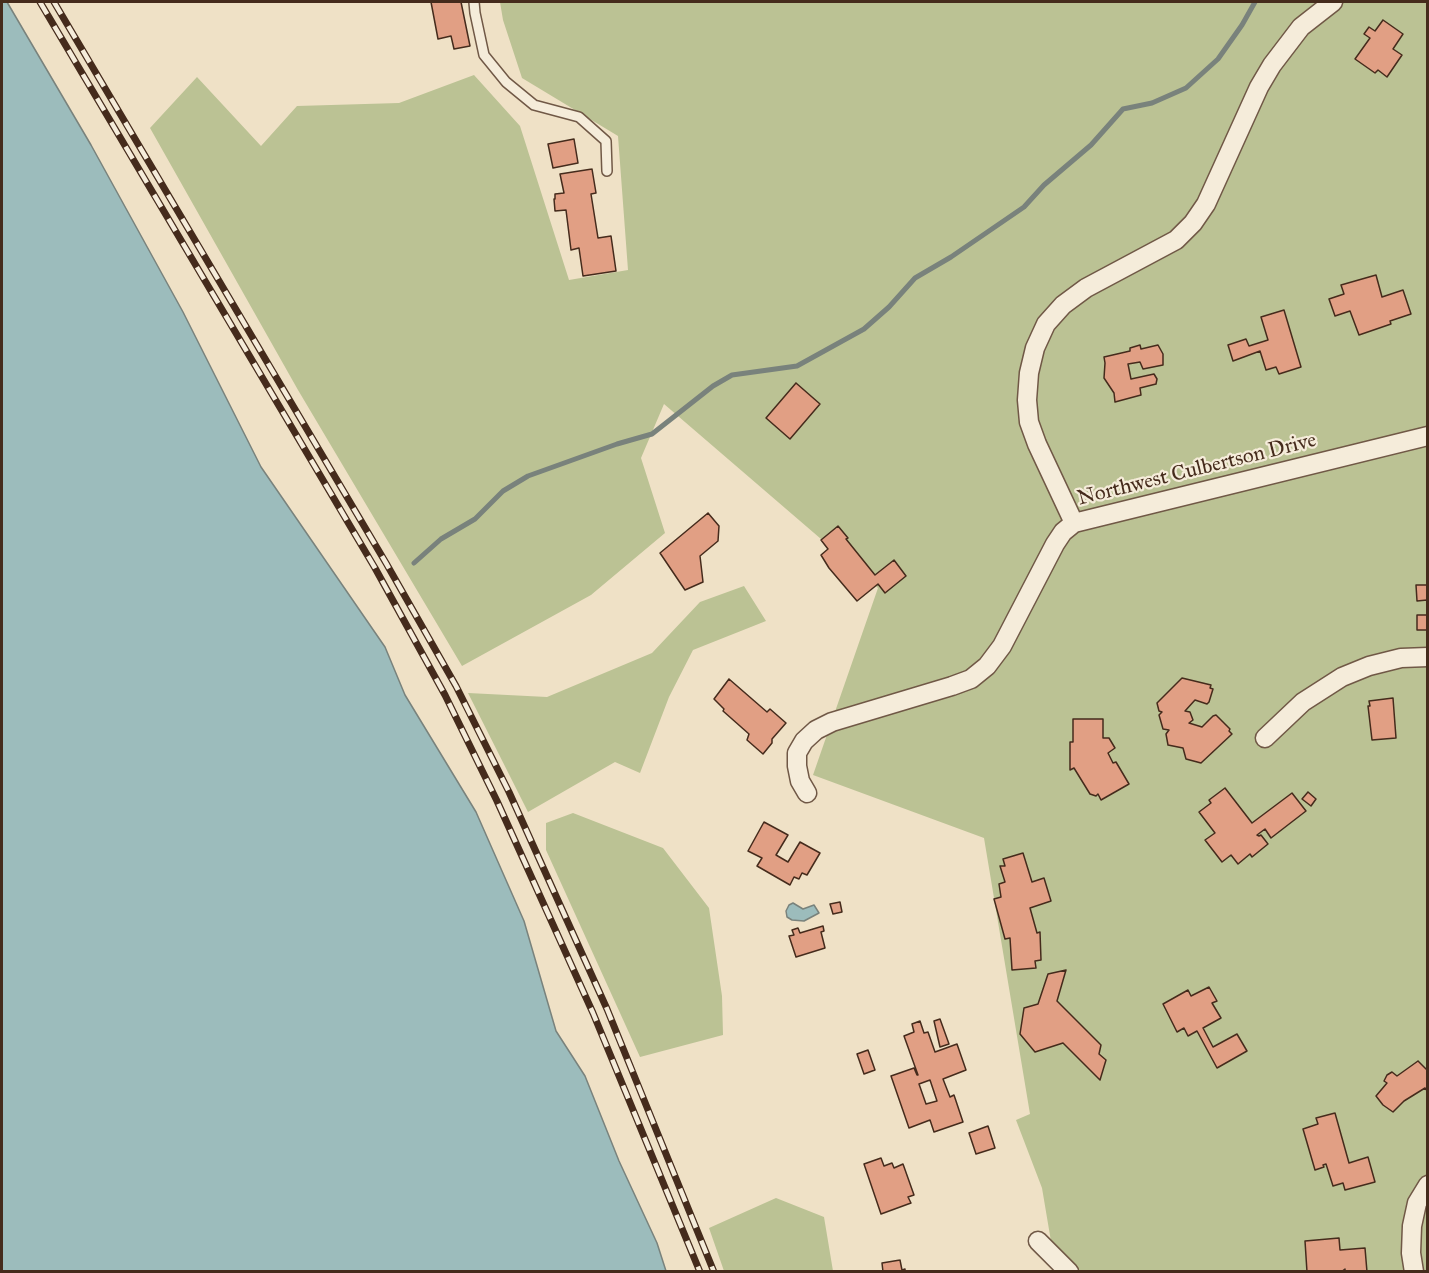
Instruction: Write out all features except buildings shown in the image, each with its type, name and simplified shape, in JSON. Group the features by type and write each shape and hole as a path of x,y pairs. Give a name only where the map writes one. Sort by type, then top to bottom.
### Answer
{"street":[{"path":"1074,523 1029,422 1027,400 1029,373 1035,348 1046,324 1063,305 1086,288 1176,240 1193,223 1211,194 1259,87 1272,65 1301,27 1333,2"},
{"name":"Northwest Culbertson Drive","path":"807,793 800,781 796,766 798,753 804,741 816,730 832,722 971,679 987,666 1002,646 1055,544 1063,532 1074,523 1428,436"},
{"path":"1265,738 1303,702 1342,677 1369,666 1401,658 1428,657"},
{"path":"1414,1272 1411,1253 1412,1226 1418,1203 1428,1185"},
{"path":"1038,1241 1069,1272"}],"lane":[{"path":"474,2 484,55 506,82 534,105 579,117 606,141 607,171"}],"green space":[{"path":"500,2 1427,2 1427,1271 1056,1271 1042,1188 1016,1120 1030,1114 984,838 813,775 878,588 664,404 641,458 665,533 591,595 462,666 298,390 150,128 197,77 261,146 297,106 399,103 474,75 520,126 569,280 628,270 618,136 522,78 503,20"},
{"path":"744,586 766,621 693,650 669,697 640,773 615,762 528,812 468,693 547,697 652,653 700,602"},
{"path":"573,813 663,848 709,908 722,996 723,1035 640,1057 546,850 546,823"},
{"path":"776,1198 824,1217 833,1271 724,1271 709,1228"}],"water":[{"path":"2,2 7,2 91,145 183,312 261,467 385,647 405,695 476,812 524,921 556,1031 585,1076 619,1161 657,1243 666,1271 2,1271"},
{"path":"793,903 803,909 814,905 819,913 804,921 792,920 787,917 786,911"}],"waterway":[{"path":"414,563 441,539 475,519 503,491 528,476 652,434 713,386 732,375 797,366 864,329 889,307 915,278 951,257 1024,207 1044,185 1091,145 1123,109 1152,103 1186,88 1218,59 1255,2"}],"railway":[{"path":"40,2 375,568 445,695 497,801 593,1013 700,1272"},
{"path":"54,2 386,563 456,686 509,792 607,1009 714,1272"}]}
